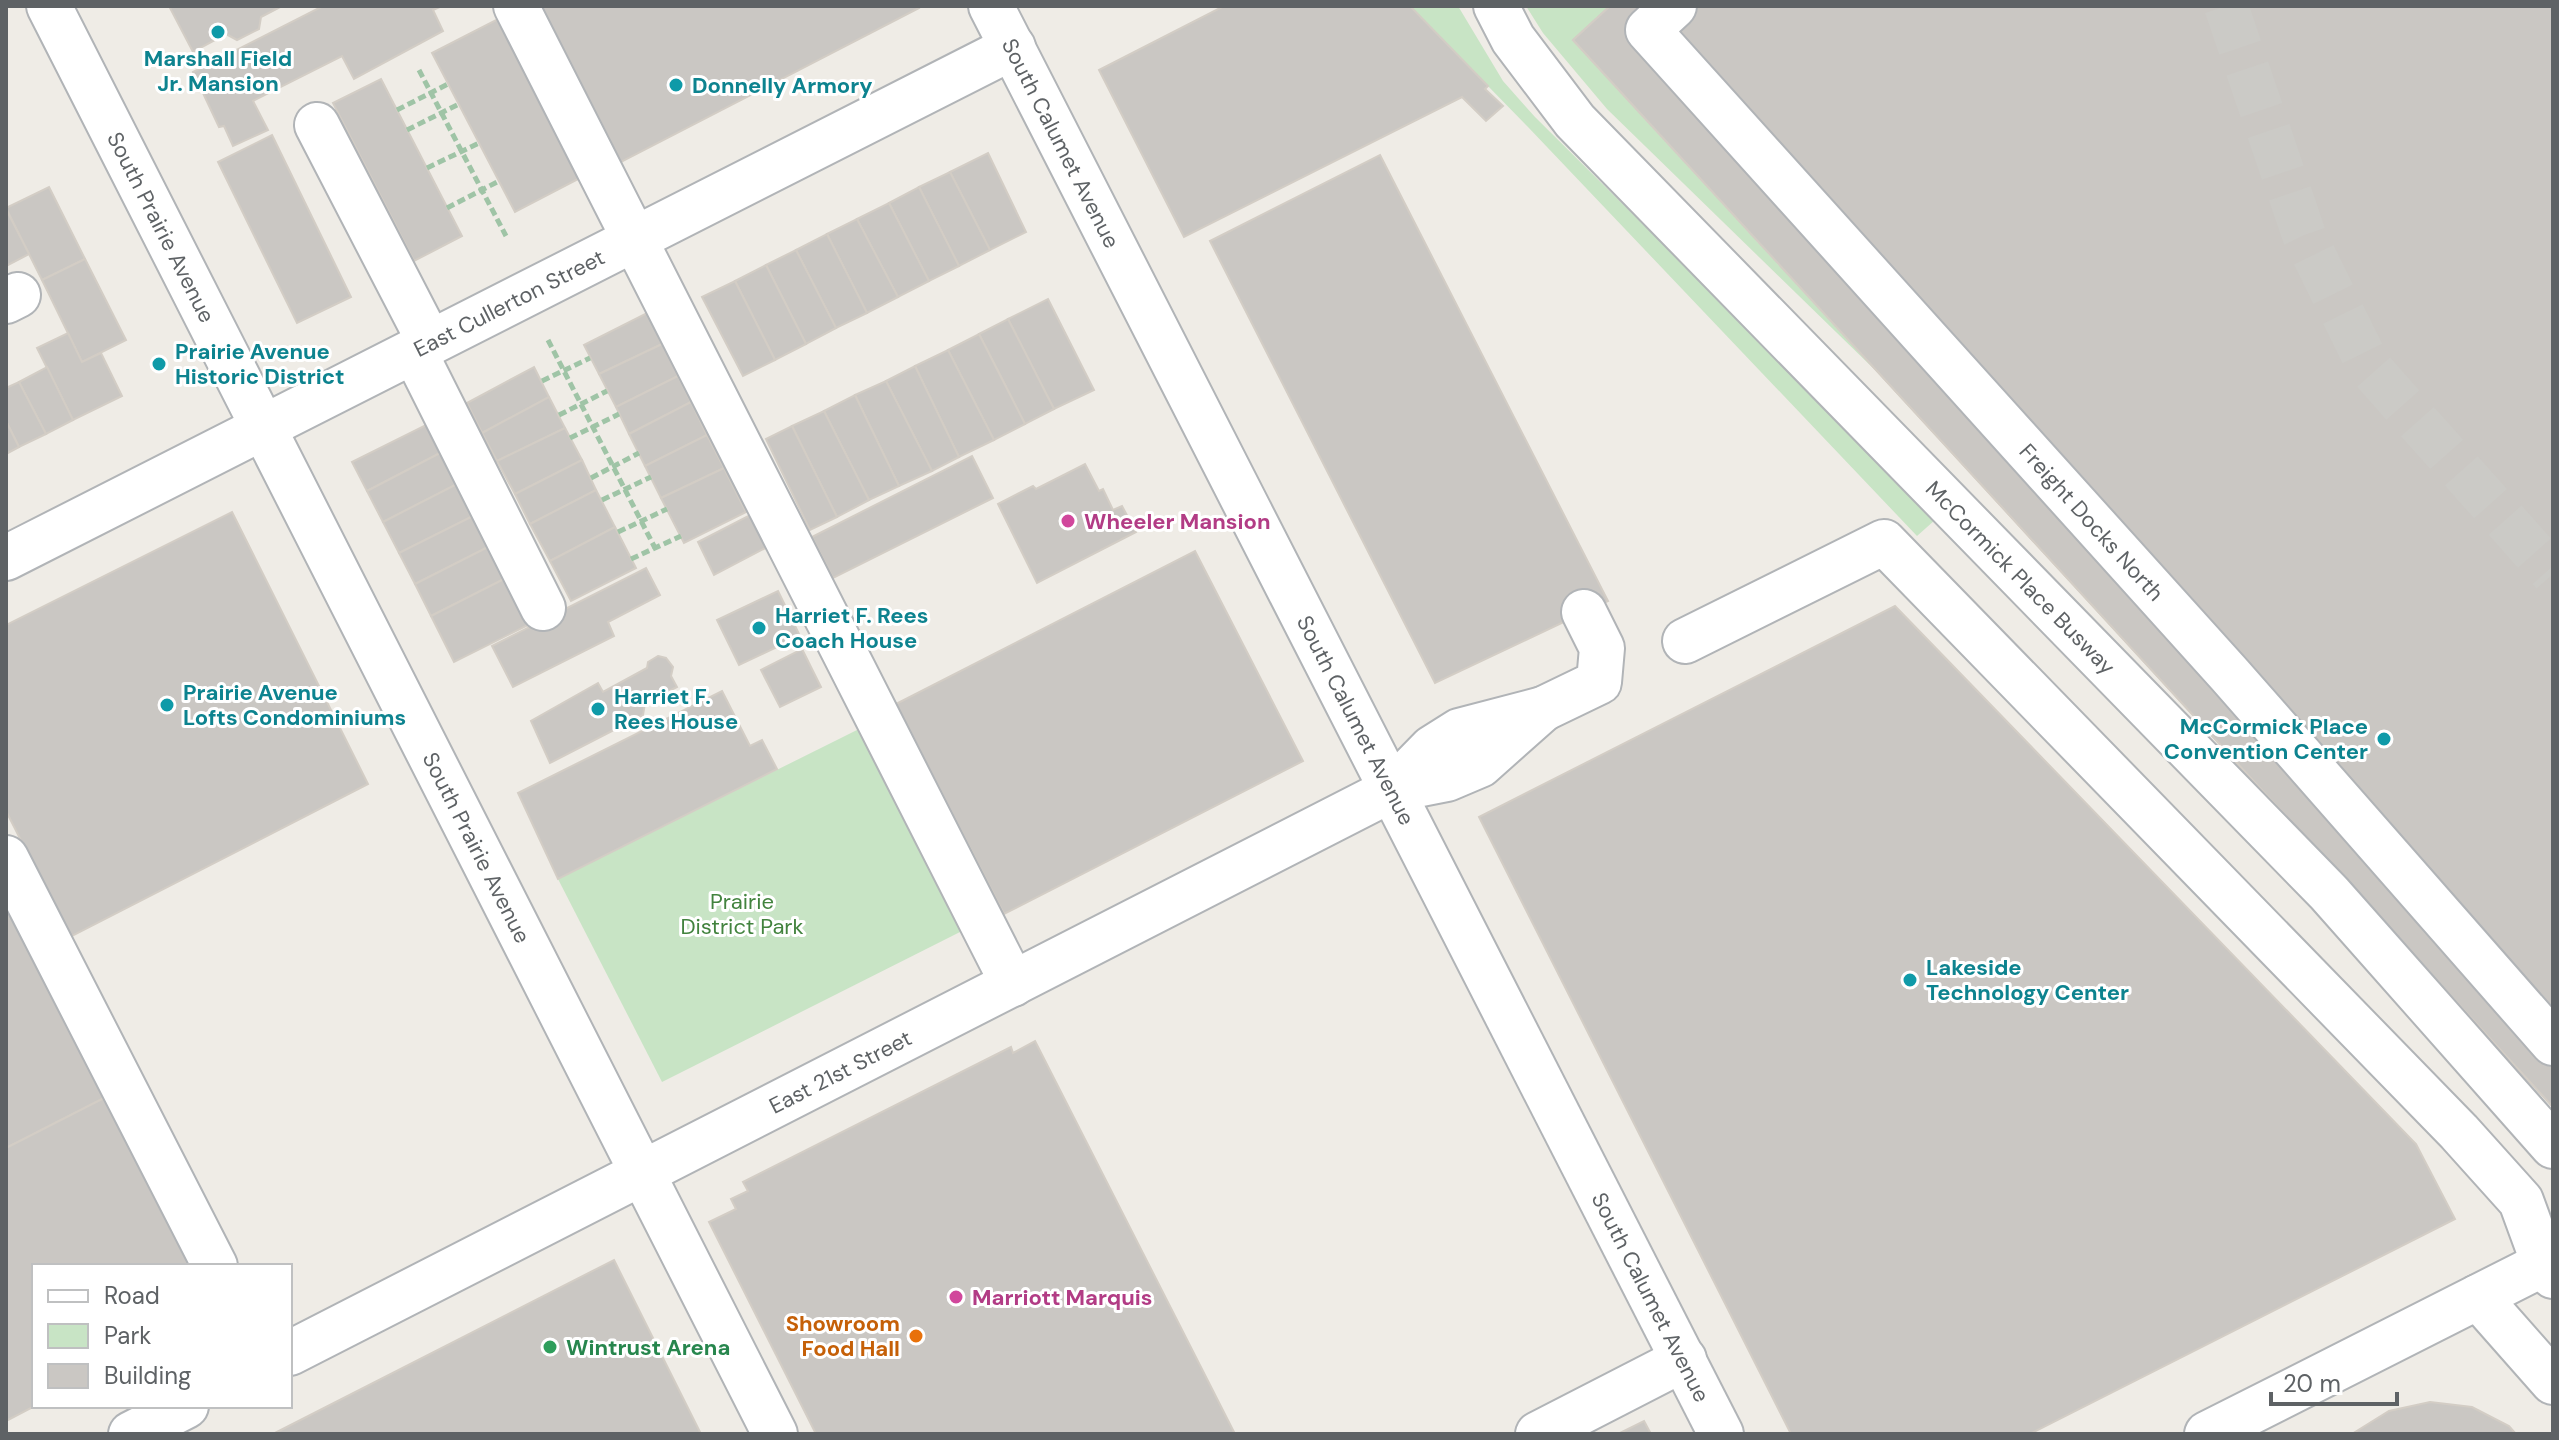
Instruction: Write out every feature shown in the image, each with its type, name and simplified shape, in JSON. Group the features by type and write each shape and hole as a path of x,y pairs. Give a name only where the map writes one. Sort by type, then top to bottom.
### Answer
{"street":[{"name":"South Prairie Avenue","path":"49,6 775,1434"},
{"path":"516,6 1013,984"},
{"name":"South Calumet Avenue","path":"991,6 1721,1434"},
{"name":"McCormick Place Busway","path":"1496,6 1513,39 1575,121 2329,893 2553,1146"},
{"name":"Freight Docks North","path":"1674,6 1648,30 2229,674 2553,1043"},
{"name":"East Cullerton Street","path":"6,558 1013,47"},
{"path":"317,125 543,608"},
{"path":"1685,641 1884,542 2459,1132 2521,1201 2550,1266 2478,1297 2207,1434"},
{"name":"East 21st Street","path":"292,1352 1391,790 1432,748 1459,731 1543,709 1599,682 1602,648 1584,612"},
{"path":"6,858 214,1264"},
{"path":"2478,1297 2553,1382"},
{"path":"1538,1434 1684,1359"},
{"path":"131,1434 182,1408"}],"path":[{"path":"419,70 506,236"},
{"path":"397,110 448,84"},
{"path":"407,130 459,104"},
{"path":"427,168 479,143"},
{"path":"447,208 499,181"},
{"path":"548,340 655,548"},
{"path":"542,381 590,358"},
{"path":"559,415 607,391"},
{"path":"570,438 619,414"},
{"path":"591,478 639,453"},
{"path":"602,500 651,477"},
{"path":"618,532 667,509"},
{"path":"631,559 681,536"}],"green space":[{"path":"1410,6 1458,6 1503,81 1535,117 1935,520 1917,536"},
{"path":"1526,6 1610,6 1573,41 1875,370 1607,109 1543,33"},
{"name":"Prairie District Park","path":"865,726 966,929 662,1082 558,879"}],"building":[{"name":"Marshall Field Jr. Mansion","path":"169,6 282,6 261,17 259,29 237,40 226,34 193,52"},
{"path":"323,6 442,6 433,10 443,31 354,79 342,56 253,101 268,130 233,146 224,126 219,127 193,72"},
{"name":"Donnelly Armory","path":"541,6 918,6 919,8 621,162"},
{"path":"1224,6 1410,6 1488,86 1485,89 1503,106 1486,121 1462,97 1184,237 1099,70"},
{"name":"McCormick Place Convention Center","path":"1610,6 2553,6 2553,1107 1573,40"},
{"name":"McCormick Place Convention Center","path":"1610,6 2553,6 2553,1107 1573,40"},
{"path":"498,19 580,178 515,212 432,53"},
{"path":"381,79 462,236 414,261 333,103"},
{"path":"272,135 351,297 297,323 218,162"},
{"path":"988,153 1026,232 990,250 950,172"},
{"path":"1380,155 1608,601 1435,683 1210,241"},
{"path":"950,172 990,250 959,266 919,187"},
{"path":"49,187 85,259 42,280 6,208"},
{"path":"919,187 959,266 929,281 889,203"},
{"path":"889,203 929,281 898,297 857,219"},
{"path":"6,209 29,254 6,266"},
{"path":"857,219 898,297 867,313 827,234"},
{"path":"827,234 867,313 836,328 796,250"},
{"path":"796,250 836,328 806,344 766,265"},
{"path":"85,259 126,340 82,362 42,280"},
{"path":"766,265 806,344 775,360 735,281"},
{"path":"735,281 775,360 743,376 702,297"},
{"path":"1048,299 1094,390 1054,409 1008,319"},
{"path":"647,313 662,344 599,374 584,345"},
{"path":"1008,319 1054,409 1025,424 979,334"},
{"path":"68,333 82,362 101,353 122,396 73,420 37,348"},
{"path":"979,334 1025,424 994,440 948,350"},
{"path":"662,344 678,376 616,407 599,374"},
{"path":"948,350 994,440 959,457 915,366"},
{"path":"915,366 959,457 932,471 886,381"},
{"path":"47,367 73,420 46,434 19,382"},
{"path":"534,367 549,397 482,433 467,403"},
{"path":"678,376 691,402 629,434 616,407"},
{"path":"886,381 932,471 899,486 855,395"},
{"path":"19,382 46,434 19,447 6,421 6,388"},
{"path":"855,395 899,486 869,500 824,411"},
{"path":"549,397 565,428 497,461 482,433"},
{"path":"691,402 707,435 645,466 629,434"},
{"path":"824,411 869,500 837,517 792,426"},
{"path":"6,421 19,447 6,454"},
{"path":"426,425 440,453 367,491 352,462"},
{"path":"792,426 837,517 810,530 766,439"},
{"path":"565,428 582,460 515,494 497,461"},
{"path":"707,435 724,468 661,498 645,466"},
{"path":"440,453 457,484 383,522 367,491"},
{"path":"972,456 993,498 833,578 812,537"},
{"path":"582,460 596,490 530,524 515,494"},
{"name":"Wheeler Mansion","path":"1085,464 1113,510 1122,506 1136,532 1037,583 998,504"},
{"path":"724,468 746,512 684,543 661,498"},
{"path":"457,484 473,516 399,553 383,522"},
{"path":"596,490 615,527 550,561 530,524"},
{"name":"Prairie Avenue Lofts Condominiums","path":"232,512 368,784 70,937 6,811 6,625"},
{"path":"756,512 773,544 714,575 698,542"},
{"path":"473,516 488,547 415,584 399,553"},
{"path":"615,527 636,568 571,601 550,561"},
{"path":"488,547 504,579 431,616 415,584"},
{"path":"1195,551 1303,761 1004,914 896,704"},
{"path":"646,568 660,595 608,622 614,636 513,687 492,646"},
{"path":"504,579 528,625 454,662 431,616"},
{"name":"Harriet F. Rees Coach House","path":"778,591 800,636 739,665 717,620"},
{"name":"Lakeside Technology Center","path":"1895,606 2416,1144 2455,1219 2030,1434 1791,1434 1479,817"},
{"path":"802,649 821,687 780,707 761,670"},
{"name":"Harriet F. Rees House","path":"658,656 666,658 673,667 671,676 677,687 645,703 643,715 550,763 531,721 598,683 603,692 647,668 648,662"},
{"path":"722,691 750,746 762,740 777,769 558,879 518,793"},
{"path":"6,898 106,1097 6,1148"},
{"name":"Marriott Marquis","path":"1035,1041 1235,1434 816,1434 709,1222 736,1209 731,1199 748,1191 743,1182 1011,1047 1013,1053"},
{"path":"106,1097 191,1264 32,1264 32,1408 6,1421 6,1148"},
{"name":"Wintrust Arena","path":"614,1260 701,1434 273,1434"},
{"path":"2430,1402 2472,1407 2509,1426 2516,1434 2352,1434 2389,1411"},
{"path":"1644,1421 1651,1434 1618,1434"}],"tunnel":[{"path":"2226,6 2304,235 2369,367 2553,574"}],"place":[{"name":"Marshall Field Jr. Mansion","path":"218,32"},
{"name":"Donnelly Armory","path":"676,85"},
{"name":"Prairie Avenue Historic District","path":"159,364"},
{"name":"Wheeler Mansion","path":"1068,521"},
{"name":"Harriet F. Rees Coach House","path":"759,628"},
{"name":"Prairie Avenue Lofts Condominiums","path":"167,705"},
{"name":"Harriet F. Rees House","path":"598,709"},
{"name":"McCormick Place Convention Center","path":"2384,739"},
{"name":"Lakeside Technology Center","path":"1910,980"},
{"name":"Marriott Marquis","path":"956,1297"},
{"name":"Showroom Food Hall","path":"916,1336"},
{"name":"Wintrust Arena","path":"550,1347"}]}
